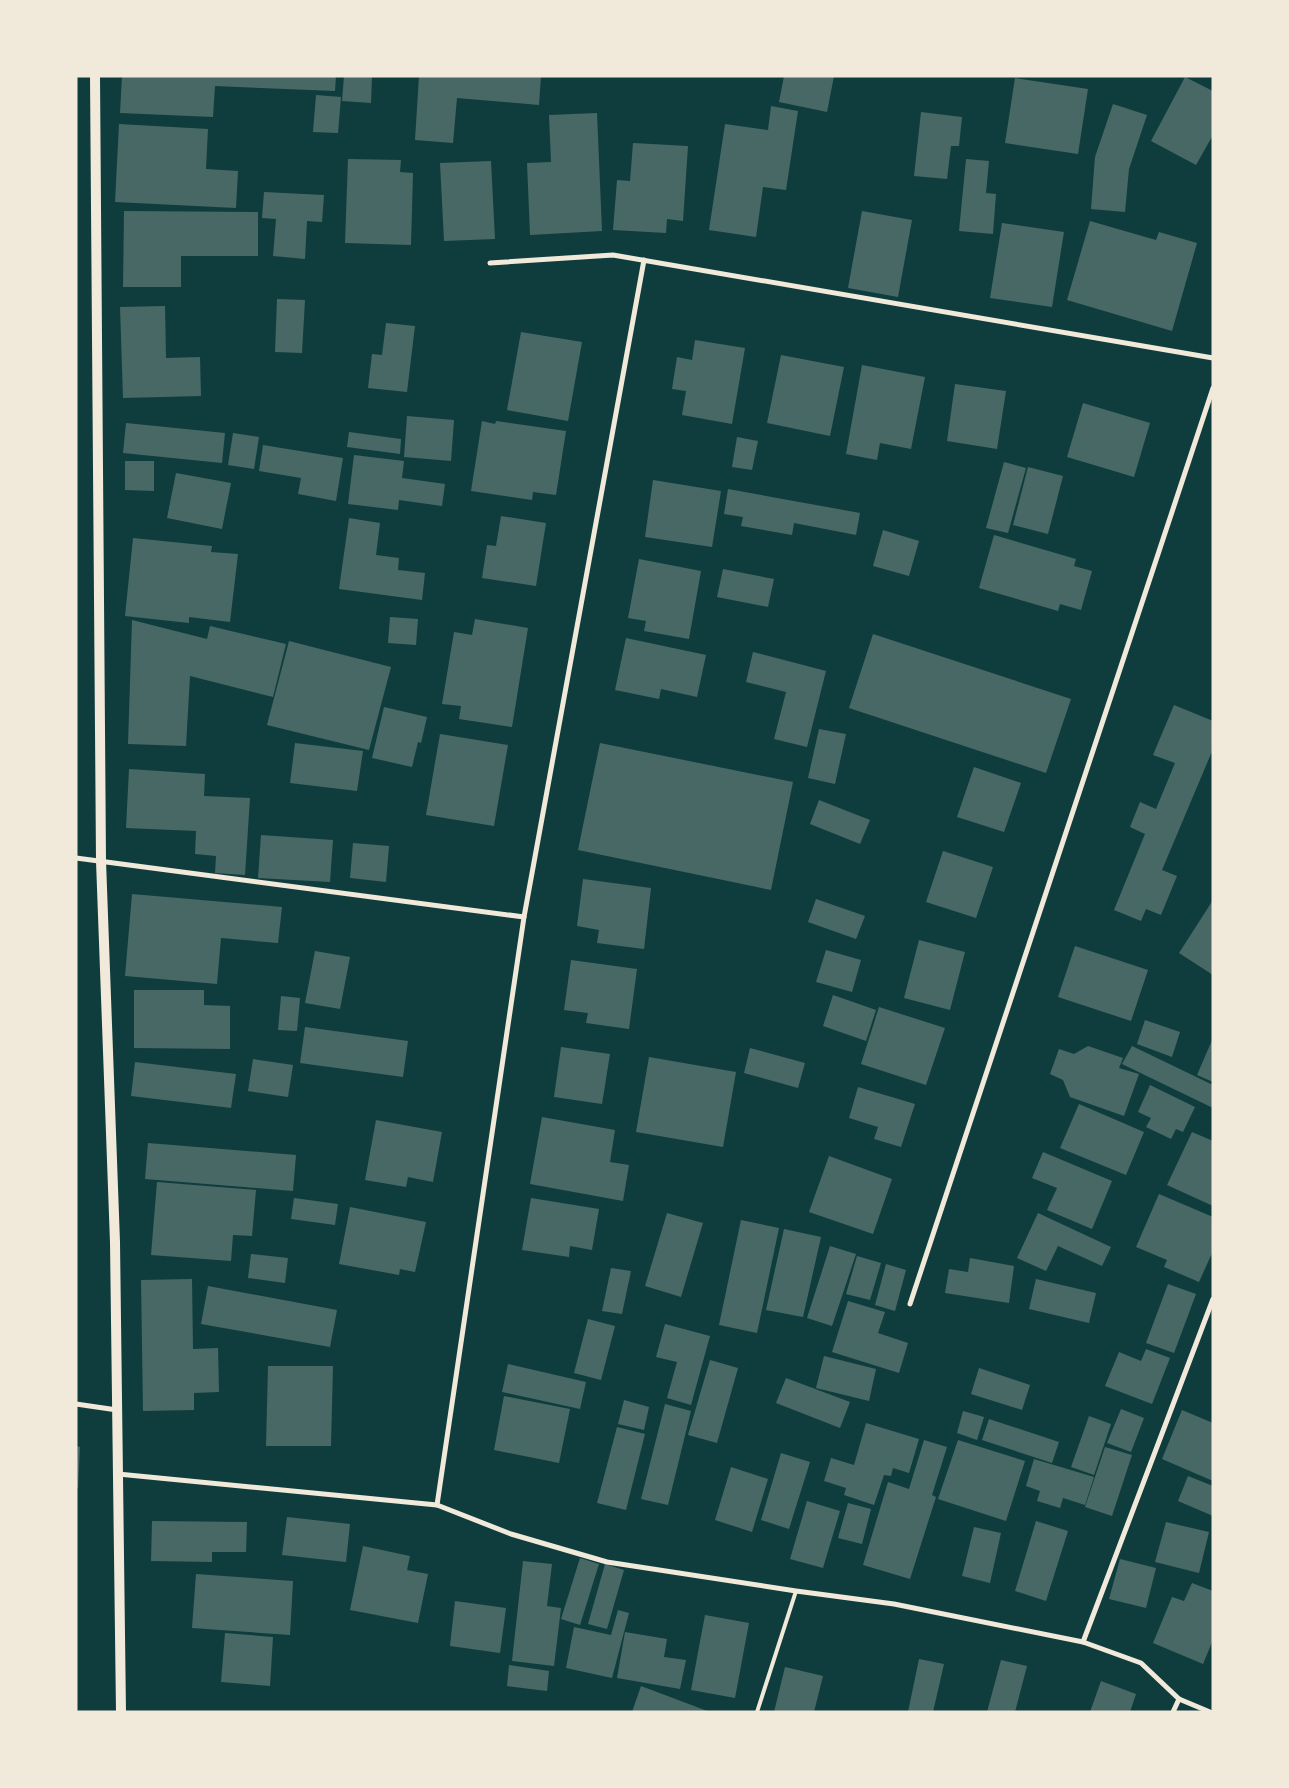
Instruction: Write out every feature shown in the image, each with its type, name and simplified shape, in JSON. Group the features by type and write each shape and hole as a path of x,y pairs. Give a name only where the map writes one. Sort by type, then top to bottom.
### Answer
{"main road":[{"path":"95,76 101,861 115,1242 121,1712"}],"street":[{"path":"490,263 613,255 1213,358"},
{"path":"437,1505 524,916 644,260"},
{"path":"910,1304 1213,388"},
{"path":"76,858 524,916"},
{"path":"1083,1642 1213,1299"},
{"path":"76,1404 117,1410"},
{"path":"118,1474 437,1505 511,1534 607,1562 894,1604 1083,1642 1141,1663 1178,1699 1210,1712"},
{"path":"1173,1712 1178,1699"}],"lane":[{"path":"757,1712 796,1591"}],"building":[{"path":"122,76 336,76 335,91 215,86 213,117 120,113"},
{"path":"344,76 372,76 371,103 342,101"},
{"path":"419,76 541,76 539,105 457,98 453,143 415,140"},
{"path":"784,76 834,76 827,112 779,102"},
{"path":"1185,77 1213,91 1213,135 1196,165 1151,141"},
{"path":"1015,78 1088,89 1078,154 1005,143"},
{"path":"316,95 341,97 338,133 313,132"},
{"path":"1113,104 1147,115 1129,169 1125,212 1091,209 1095,157"},
{"path":"771,106 798,111 786,190 763,187 756,237 709,230 725,124 768,130"},
{"path":"921,112 962,117 959,146 951,146 947,179 914,176"},
{"path":"597,113 602,231 530,235 527,163 551,162 549,115"},
{"path":"119,124 208,129 206,169 238,171 236,208 115,202"},
{"path":"633,143 688,146 683,221 667,219 666,233 613,230 617,180 630,181"},
{"path":"348,159 401,160 400,172 413,173 411,245 345,243"},
{"path":"966,159 989,161 986,193 996,194 993,234 959,231"},
{"path":"491,161 495,239 444,241 440,163"},
{"path":"264,192 324,195 322,222 307,221 305,259 273,256 276,219 262,218"},
{"path":"124,211 258,212 258,256 181,256 181,287 123,287"},
{"path":"862,211 912,220 898,297 848,288"},
{"path":"1090,221 1156,240 1159,232 1197,243 1172,331 1067,300"},
{"path":"1002,223 1064,232 1052,307 990,298"},
{"path":"277,299 305,300 302,353 275,352"},
{"path":"165,306 166,358 200,357 201,396 123,398 120,307"},
{"path":"386,323 415,326 407,392 368,388 372,354 382,355"},
{"path":"521,332 582,342 568,421 507,410"},
{"path":"695,340 745,348 732,424 682,415 686,391 672,389 677,357 692,360"},
{"path":"781,355 844,367 830,436 767,423"},
{"path":"862,365 925,377 911,449 880,443 877,460 846,454"},
{"path":"955,384 1006,391 997,449 947,441"},
{"path":"1083,403 1150,423 1134,477 1067,457"},
{"path":"407,416 454,420 451,461 404,457"},
{"path":"482,421 495,424 496,421 566,431 556,495 533,492 532,500 471,491"},
{"path":"126,423 225,433 222,463 123,453"},
{"path":"349,432 401,439 400,454 347,447"},
{"path":"233,433 259,437 254,469 228,465"},
{"path":"737,437 758,441 752,470 732,467"},
{"path":"263,445 343,458 336,501 298,494 301,478 259,471"},
{"path":"354,455 404,461 402,478 445,484 442,506 399,500 398,510 348,504"},
{"path":"125,461 154,461 154,491 125,490"},
{"path":"1004,462 1026,468 1008,533 986,528"},
{"path":"1028,467 1063,476 1048,534 1013,525"},
{"path":"176,473 231,483 222,529 167,518"},
{"path":"653,480 721,491 712,547 645,537"},
{"path":"728,489 860,513 856,535 794,523 792,535 741,526 743,517 724,514"},
{"path":"501,516 546,523 536,586 482,578 487,545 496,546"},
{"path":"349,518 380,523 376,555 399,558 398,570 425,573 422,600 339,589"},
{"path":"883,530 919,541 909,576 873,566"},
{"path":"994,535 1076,559 1074,566 1092,571 1081,610 1060,604 1058,611 979,588"},
{"path":"133,538 212,546 211,552 238,554 230,622 189,617 189,623 125,616"},
{"path":"639,559 701,571 689,639 644,631 646,621 628,618"},
{"path":"723,569 774,579 768,607 717,597"},
{"path":"390,617 418,619 416,645 388,643"},
{"path":"475,619 528,628 512,727 459,719 461,706 442,704 454,632 472,635"},
{"path":"132,620 207,639 210,626 286,644 273,697 190,676 186,746 128,744"},
{"path":"873,634 1071,699 1046,773 849,708"},
{"path":"626,638 706,655 697,697 661,689 659,699 615,690"},
{"path":"289,641 391,667 369,750 267,725"},
{"path":"753,652 826,671 807,747 774,739 786,692 746,682"},
{"path":"1174,705 1213,721 1213,749 1162,870 1177,876 1161,915 1146,909 1141,921 1114,910 1145,834 1130,827 1140,802 1156,809 1175,763 1153,755"},
{"path":"384,707 427,717 421,743 418,742 412,767 372,758"},
{"path":"819,729 846,734 835,784 808,778"},
{"path":"440,734 508,745 494,826 426,815"},
{"path":"295,743 363,751 357,791 290,783"},
{"path":"600,743 793,782 771,890 578,850"},
{"path":"974,767 1021,783 1004,832 957,817"},
{"path":"129,769 205,774 204,796 250,798 245,875 215,873 216,856 195,854 196,831 126,828"},
{"path":"819,800 870,820 860,844 810,824"},
{"path":"261,835 333,840 330,882 258,878"},
{"path":"353,843 389,846 386,882 350,878"},
{"path":"943,851 993,867 976,918 926,902"},
{"path":"583,879 651,888 644,949 597,943 599,930 577,926"},
{"path":"132,894 282,907 278,943 221,938 217,984 125,976"},
{"path":"816,899 865,916 856,939 808,922"},
{"path":"1213,900 1213,975 1179,953"},
{"path":"919,940 965,952 950,1010 904,998"},
{"path":"1075,946 1148,970 1131,1021 1058,997"},
{"path":"826,950 861,960 852,992 816,982"},
{"path":"315,951 350,957 340,1009 305,1003"},
{"path":"571,960 637,969 629,1029 586,1023 588,1013 564,1010"},
{"path":"134,990 204,990 204,1005 230,1006 230,1049 134,1048"},
{"path":"833,995 876,1010 866,1041 823,1026"},
{"path":"281,996 300,998 297,1031 278,1030"},
{"path":"879,1007 945,1028 926,1085 861,1064"},
{"path":"1145,1020 1180,1032 1172,1057 1137,1044"},
{"path":"305,1027 408,1041 403,1077 300,1063"},
{"path":"1213,1038 1213,1082 1197,1075"},
{"path":"1088,1046 1123,1058 1119,1068 1139,1074 1124,1116 1070,1097 1063,1080 1050,1074 1059,1049 1074,1054"},
{"path":"1132,1046 1213,1085 1213,1108 1122,1064"},
{"path":"561,1047 610,1054 602,1104 554,1097"},
{"path":"750,1048 805,1063 798,1088 744,1073"},
{"path":"649,1057 736,1072 723,1147 636,1132"},
{"path":"253,1059 293,1065 288,1097 248,1091"},
{"path":"135,1062 236,1074 231,1108 131,1096"},
{"path":"1150,1085 1195,1107 1183,1132 1176,1129 1171,1139 1146,1127 1151,1118 1138,1112"},
{"path":"858,1087 915,1104 901,1147 874,1139 878,1127 849,1118"},
{"path":"1079,1104 1144,1132 1126,1175 1060,1148"},
{"path":"542,1117 615,1130 610,1162 629,1165 623,1201 530,1184"},
{"path":"376,1120 442,1132 433,1182 408,1177 406,1187 365,1180"},
{"path":"1192,1132 1213,1141 1213,1206 1167,1185"},
{"path":"148,1143 296,1155 293,1191 145,1179"},
{"path":"1043,1152 1112,1181 1092,1229 1047,1210 1057,1188 1032,1178"},
{"path":"829,1156 892,1179 873,1234 809,1212"},
{"path":"157,1182 256,1190 252,1236 233,1235 231,1261 151,1255"},
{"path":"1159,1194 1213,1217 1213,1251 1199,1282 1164,1267 1167,1260 1136,1247"},
{"path":"294,1198 338,1204 335,1225 291,1219"},
{"path":"531,1198 599,1209 592,1250 570,1246 569,1257 522,1250"},
{"path":"350,1207 426,1222 415,1272 400,1269 399,1275 339,1264"},
{"path":"667,1213 703,1223 681,1297 645,1286"},
{"path":"1038,1213 1111,1247 1102,1266 1058,1246 1046,1271 1017,1258"},
{"path":"741,1220 779,1228 757,1333 719,1325"},
{"path":"784,1229 821,1237 803,1317 766,1310"},
{"path":"830,1246 856,1254 832,1326 807,1318"},
{"path":"251,1254 288,1258 285,1283 248,1278"},
{"path":"857,1256 881,1263 870,1300 846,1294"},
{"path":"970,1258 1014,1266 1009,1303 945,1293 949,1269 968,1272"},
{"path":"886,1264 906,1270 895,1311 875,1305"},
{"path":"611,1268 631,1271 622,1314 602,1311"},
{"path":"192,1279 193,1349 218,1348 219,1392 194,1393 194,1410 143,1411 141,1280"},
{"path":"1036,1279 1096,1293 1089,1323 1029,1309"},
{"path":"1168,1284 1196,1294 1174,1353 1146,1343"},
{"path":"208,1286 337,1310 330,1347 201,1324"},
{"path":"848,1301 885,1312 878,1333 908,1343 899,1373 832,1352"},
{"path":"588,1319 615,1326 601,1380 574,1373"},
{"path":"665,1324 710,1336 691,1405 667,1398 677,1362 656,1357"},
{"path":"1146,1349 1170,1358 1152,1404 1105,1386 1119,1352 1141,1361"},
{"path":"824,1356 876,1369 869,1401 816,1388"},
{"path":"710,1360 738,1368 717,1443 688,1435"},
{"path":"508,1364 586,1382 580,1409 502,1392"},
{"path":"268,1366 333,1366 331,1446 266,1446"},
{"path":"979,1368 1030,1385 1022,1410 971,1394"},
{"path":"786,1378 850,1402 840,1428 776,1403"},
{"path":"504,1396 570,1409 559,1463 494,1450"},
{"path":"624,1400 649,1407 644,1430 618,1424"},
{"path":"665,1404 691,1411 668,1505 641,1499"},
{"path":"1121,1409 1144,1418 1131,1452 1107,1443"},
{"path":"1182,1410 1213,1423 1213,1481 1162,1459"},
{"path":"963,1411 984,1417 977,1440 957,1433"},
{"path":"1089,1416 1111,1424 1094,1475 1071,1467"},
{"path":"989,1419 1059,1442 1052,1463 982,1440"},
{"path":"866,1423 919,1439 909,1473 893,1468 891,1476 884,1475 874,1505 844,1495 846,1488 824,1481 831,1458 854,1465"},
{"path":"617,1427 645,1434 626,1510 597,1503"},
{"path":"924,1440 947,1447 932,1495 936,1497 910,1579 863,1565 888,1482 909,1489"},
{"path":"958,1440 1025,1461 1006,1521 938,1499"},
{"path":"76,1446 80,1447 78,1488 76,1488"},
{"path":"1105,1447 1132,1455 1112,1516 1085,1507"},
{"path":"781,1453 810,1462 789,1529 761,1520"},
{"path":"1034,1459 1094,1477 1085,1505 1063,1498 1060,1508 1037,1501 1040,1491 1026,1486"},
{"path":"731,1467 768,1479 752,1532 715,1520"},
{"path":"1188,1476 1213,1486 1213,1516 1178,1501"},
{"path":"807,1501 840,1511 823,1568 790,1559"},
{"path":"848,1503 871,1509 862,1544 838,1538"},
{"path":"287,1517 350,1524 346,1562 282,1555"},
{"path":"152,1521 247,1522 246,1552 212,1552 212,1562 151,1561"},
{"path":"1036,1521 1068,1531 1046,1601 1015,1591"},
{"path":"1166,1522 1209,1532 1199,1573 1155,1562"},
{"path":"974,1527 1001,1533 990,1583 962,1576"},
{"path":"363,1546 410,1556 407,1570 428,1574 418,1623 350,1610"},
{"path":"580,1558 599,1564 580,1625 561,1619"},
{"path":"1120,1559 1156,1568 1146,1608 1109,1599"},
{"path":"523,1561 552,1564 547,1606 561,1608 554,1666 512,1661"},
{"path":"605,1564 624,1570 607,1629 588,1624"},
{"path":"196,1574 293,1581 290,1635 192,1628"},
{"path":"1192,1583 1213,1591 1213,1640 1203,1664 1153,1643 1172,1597 1184,1601"},
{"path":"455,1601 506,1608 500,1653 450,1646"},
{"path":"618,1610 629,1613 612,1678 566,1668 574,1627 611,1635"},
{"path":"705,1615 749,1623 735,1698 691,1690"},
{"path":"625,1632 667,1639 664,1657 686,1660 680,1689 617,1678"},
{"path":"225,1633 273,1637 270,1686 221,1682"},
{"path":"919,1659 944,1664 933,1712 908,1712"},
{"path":"1001,1660 1027,1666 1015,1712 987,1712"},
{"path":"509,1665 549,1671 547,1691 507,1686"},
{"path":"785,1667 823,1676 814,1712 774,1712"},
{"path":"1101,1681 1136,1694 1130,1712 1090,1712"},
{"path":"641,1686 710,1712 632,1712"}]}
